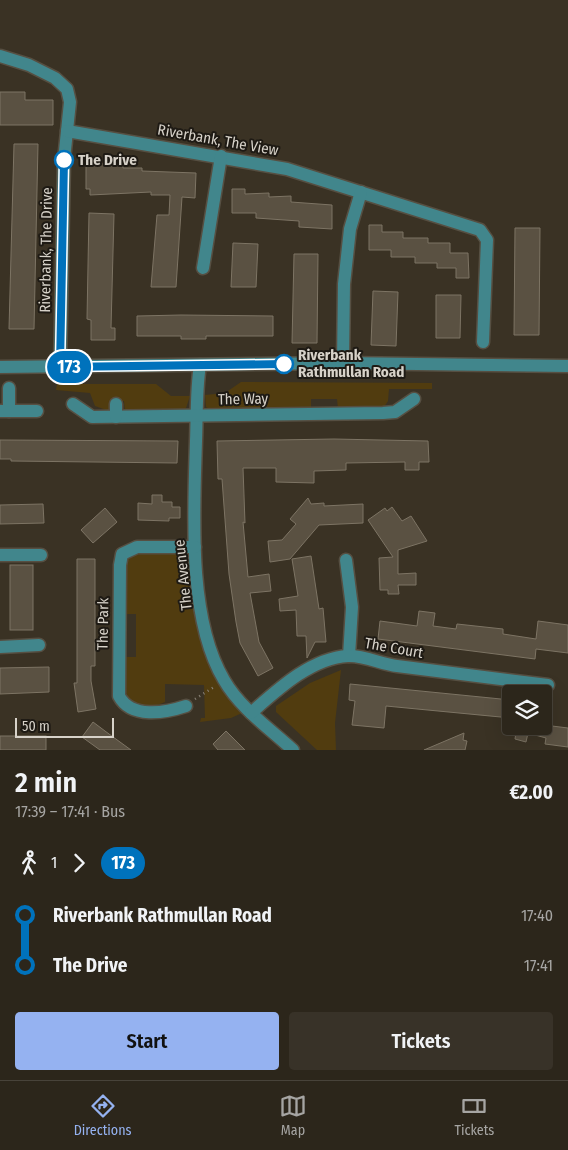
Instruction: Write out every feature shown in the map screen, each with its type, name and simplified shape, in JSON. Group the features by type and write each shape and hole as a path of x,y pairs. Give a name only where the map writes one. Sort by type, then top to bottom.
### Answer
{"street":[{"name":"Riverbank, The Drive","path":"0,56 29,64 55,78 67,89 70,102 64,160 60,367"},
{"name":"Riverbank, The View","path":"67,131 221,156 287,169 480,230 486,240 483,342"},
{"path":"203,268 221,156"},
{"path":"343,363 344,284 350,229 361,192"},
{"path":"0,368 343,363 568,366"},
{"name":"The Avenue","path":"200,365 197,417 195,547 207,641 224,681 251,713 293,750"},
{"path":"9,388 5,411 37,411"},
{"name":"The Way","path":"73,404 92,417 197,417 383,413 395,412 414,399"},
{"path":"116,404 116,417"},
{"name":"The Park","path":"186,706 172,711 135,711 123,704 119,696 120,565 122,554 136,547 195,547"},
{"path":"0,555 41,555"},
{"path":"346,560 352,607 349,656"},
{"path":"0,647 39,645"},
{"name":"The Court","path":"251,713 300,674 324,663 349,656 397,666 548,685"}],"path":[{"path":"186,706 224,681"}],"shaded area":[{"path":"241,382 432,383 432,389 389,389 388,401 384,407 338,409 337,399 311,399 311,409 209,409 206,407 205,395 225,393"},
{"path":"57,384 156,384 171,396 190,396 186,408 181,412 125,412 124,401 109,401 109,411 95,406 90,393 56,390"},
{"path":"138,552 181,553 189,558 196,618 208,662 224,690 242,713 231,718 200,722 201,718 205,718 204,685 165,684 165,702 151,706 129,700 125,690 124,657 136,657 136,614 125,614 126,561"},
{"path":"341,670 335,723 336,750 317,750 276,712 276,706 310,683"}],"building":[{"path":"0,92 25,92 25,100 53,100 53,125 0,125"},
{"path":"14,144 38,144 34,329 9,329"},
{"path":"86,164 123,164 123,168 142,168 142,171 196,173 195,198 182,197 176,287 151,287 157,215 169,215 170,195 151,195 151,192 90,195 90,189 86,189"},
{"path":"232,189 245,189 245,194 269,193 269,197 291,196 291,202 332,205 332,229 299,227 299,221 256,218 256,213 232,213"},
{"path":"89,213 114,214 111,328 115,328 115,340 91,340 91,320 87,319"},
{"path":"369,225 382,225 382,232 403,232 403,238 428,238 428,243 450,243 450,253 468,253 469,278 456,278 456,268 437,268 437,263 415,263 415,257 391,257 391,250 369,250"},
{"path":"515,228 540,228 539,335 514,335"},
{"path":"233,243 258,244 256,287 231,287"},
{"path":"294,254 318,254 317,343 292,343"},
{"path":"373,291 398,292 396,346 371,345"},
{"path":"436,295 461,295 460,338 436,338"},
{"path":"137,316 273,316 273,336 206,336 206,339 181,339 181,336 137,336"},
{"path":"334,439 428,441 429,462 419,462 419,470 405,470 405,462 346,463 346,470 314,471 314,483 276,482 276,468 243,468 245,523 243,522 248,577 269,574 271,591 250,593 259,642 273,668 258,676 240,643 236,622 229,574 222,479 218,479 217,441"},
{"path":"0,440 178,441 177,463 11,461 11,459 0,459"},
{"path":"152,495 162,495 162,502 172,502 172,507 180,507 180,518 169,518 169,521 138,520 138,503 152,504"},
{"path":"308,498 311,504 324,503 324,506 363,504 363,523 319,525 290,559 270,562 268,541 282,540 296,524 290,519"},
{"path":"43,504 44,523 0,524 0,505"},
{"path":"392,507 402,521 411,516 427,541 398,550 398,574 416,573 416,585 398,585 399,594 388,594 388,590 380,590 379,558 393,557 368,520 385,508 387,511"},
{"path":"105,508 117,522 93,543 81,530"},
{"path":"311,556 319,609 323,608 326,642 315,642 307,658 306,636 297,636 296,610 280,611 279,599 298,596 292,559"},
{"path":"77,559 95,559 95,666 91,666 91,681 96,709 78,712 74,683 77,683"},
{"path":"10,565 33,565 33,630 10,630"},
{"path":"419,611 435,613 433,626 456,629 457,624 503,629 503,634 536,639 538,621 568,625 568,653 536,649 535,659 378,639 380,621 417,626"},
{"path":"49,667 49,692 0,694 0,668"},
{"path":"350,684 502,699 502,717 386,706 384,728 352,725 355,701 349,700"},
{"path":"93,722 131,750 100,750 82,737"},
{"path":"552,726 568,728 568,747 545,744 546,738 535,735 552,735"},
{"path":"226,731 245,750 218,750 213,744"},
{"path":"464,733 463,740 467,741 465,750 424,750"},
{"path":"516,735 528,735 526,742 515,739"},
{"path":"0,736 46,736 46,750 0,750"}],"bus line":[{"name":"173","path":"64,160 60,367 284,364"}],"place":[{"name":"The Drive","path":"64,160"},
{"name":"Riverbank Rathmullan Road","path":"284,364"}]}
